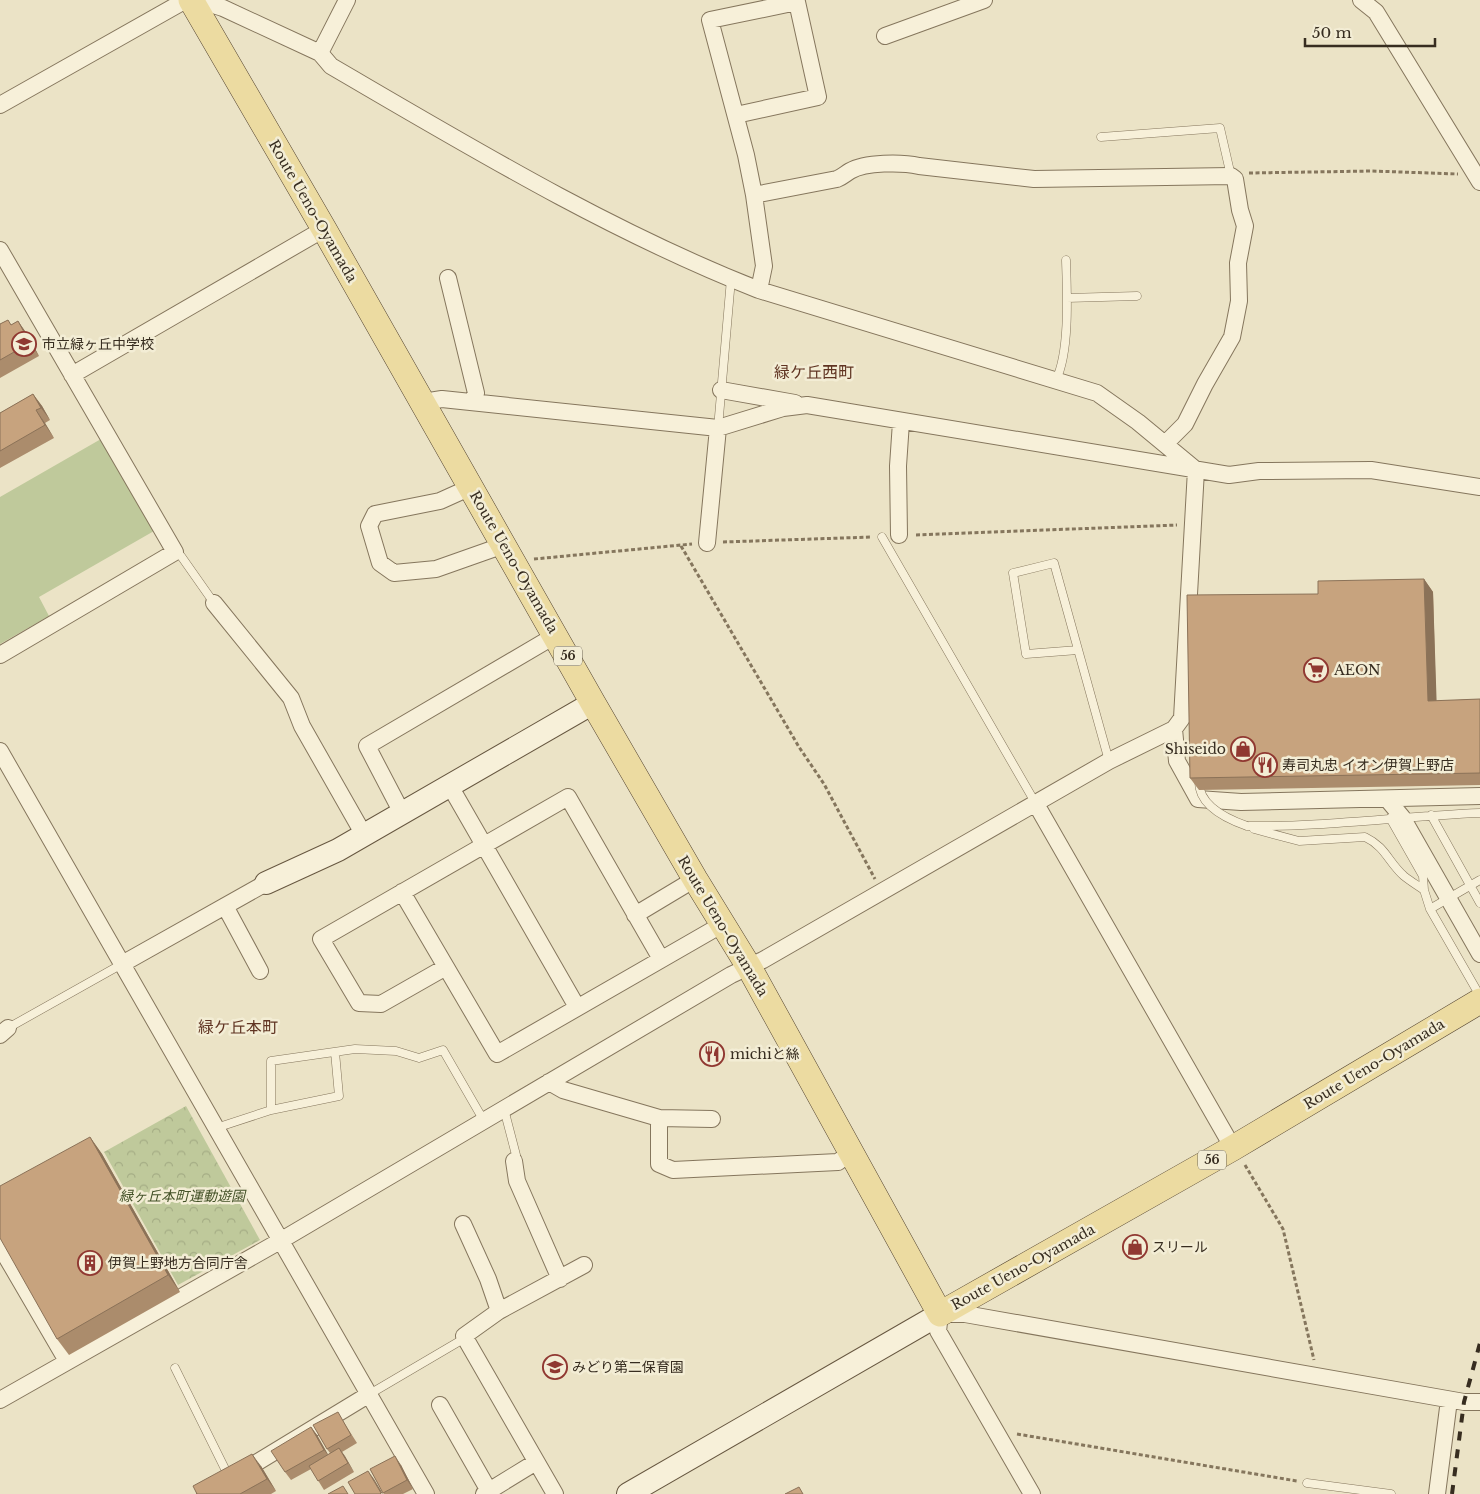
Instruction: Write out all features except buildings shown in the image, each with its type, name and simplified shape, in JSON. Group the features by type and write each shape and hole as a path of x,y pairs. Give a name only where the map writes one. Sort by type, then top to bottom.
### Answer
{"main road":[{"name":"Route Ueno-Oyamada","path":"191,0 423,402 593,703 695,879 749,967 940,1314 1234,1148 1480,1001"}],"street":[{"path":"0,105 186,0"},
{"path":"197,0 222,8 320,53 331,66 506,167 646,240 731,279 759,290 1096,393 1138,422 1196,470"},
{"path":"320,53 347,0"},
{"path":"886,36 984,0"},
{"path":"1361,0 1376,12 1478,178"},
{"path":"736,115 818,97 797,2 710,20 736,115 754,196 764,266 759,290"},
{"path":"754,196 844,177 850,170 886,163 903,162 919,166 1034,178 1232,176 1235,179 1240,210 1245,226 1238,263 1239,301 1232,336 1204,384 1185,424 1165,444"},
{"path":"72,375 324,229"},
{"path":"0,250 175,552 0,655"},
{"path":"448,278 476,393 473,402"},
{"path":"721,390 901,422 1229,475 1259,471 1371,470 1480,487"},
{"path":"423,402 442,399 718,428 783,408 807,405"},
{"path":"899,535 898,466 901,422"},
{"path":"707,543 718,428"},
{"path":"0,1400 280,1241 731,975 749,967 882,893 1109,761 1174,729 1182,718 1196,470"},
{"path":"471,487 440,501 375,514 369,526 380,563 394,573 436,569 504,545"},
{"path":"214,602 292,698 302,726 364,835"},
{"path":"402,813 366,746 556,635"},
{"path":"122,964 266,883 338,850 593,703"},
{"path":"1174,729 1177,761 1198,799 1241,802 1480,796"},
{"path":"0,751 426,1494"},
{"path":"450,786 577,1007"},
{"path":"446,966 381,1004 359,1003 321,939 568,797 661,959"},
{"path":"1388,799 1403,817 1454,895 1480,954"},
{"path":"1036,804 1234,1148"},
{"path":"635,915 695,879"},
{"path":"402,892 497,1054 723,924"},
{"path":"225,906 260,971"},
{"path":"549,1082 563,1090 659,1118 712,1119"},
{"path":"659,1118 659,1164 673,1170 838,1162 850,1153"},
{"path":"514,1161 517,1181 560,1278"},
{"path":"463,1224 488,1279 499,1311"},
{"path":"0,1246 67,1361"},
{"path":"555,1494 464,1336 499,1311 584,1265"},
{"path":"940,1314 938,1331 1032,1494"},
{"path":"628,1494 940,1314 965,1314 1319,1378 1449,1400 1480,1402"},
{"path":"205,1494 368,1394"},
{"path":"1437,1494 1449,1400"},
{"path":"440,1405 486,1492 536,1462"}],"lane":[{"path":"1101,137 1220,128 1232,176"},
{"path":"1056,380 1062,367 1067,298 1066,260"},
{"path":"718,428 731,279"},
{"path":"1067,298 1137,296"},
{"path":"882,537 1036,804"},
{"path":"175,552 181,556 214,602"},
{"path":"1078,650 1026,654 1013,573 1054,563 1109,761"},
{"path":"1199,771 1199,790 1211,806 1228,819 1299,841 1365,837 1374,841 1387,852 1403,875 1424,890"},
{"path":"1247,826 1288,827 1403,817 1480,813"},
{"path":"1431,815 1480,903"},
{"path":"1403,817 1423,876 1424,890 1430,909 1480,996"},
{"path":"1430,909 1480,880"},
{"path":"4,1031 122,964"},
{"path":"271,1110 270,1061 355,1049 396,1051 419,1058 443,1050 484,1121"},
{"path":"216,1128 271,1110 339,1096 335,1052"},
{"path":"504,1109 516,1155 514,1161"},
{"path":"368,1394 465,1338"},
{"path":"175,1368 230,1479"},
{"path":"1307,1483 1390,1494"}],"path":[{"path":"1232,176 1240,173 1372,171 1478,178"},
{"path":"899,535 1192,525"},
{"path":"516,566 532,560 707,543 882,537"},
{"path":"682,546 799,747 824,784 882,893"},
{"path":"1234,1148 1283,1229 1319,1378"},
{"path":"996,1430 1307,1483"}],"green space":[{"path":"101,439 154,531 39,597 49,616 0,644 0,497"},
{"name":"緑ヶ丘本町運動遊園","path":"186,1106 260,1240 178,1285 104,1152"}],"railway":[{"path":"1452,1494 1464,1402 1480,1343"}],"place":[{"name":"市立緑ヶ丘中学校","path":"24,344"},
{"name":"AEON","path":"1316,670"},
{"name":"Shiseido","path":"1243,749"},
{"name":"寿司丸忠 イオン伊賀上野店","path":"1265,765"},
{"name":"michiと絲","path":"712,1054"},
{"name":"スリール","path":"1135,1247"},
{"name":"伊賀上野地方合同庁舎","path":"90,1263"},
{"name":"みどり第二保育園","path":"555,1367"}],"district":[{"name":"緑ケ丘西町","path":"814,372"},
{"name":"緑ケ丘本町","path":"238,1027"}]}
